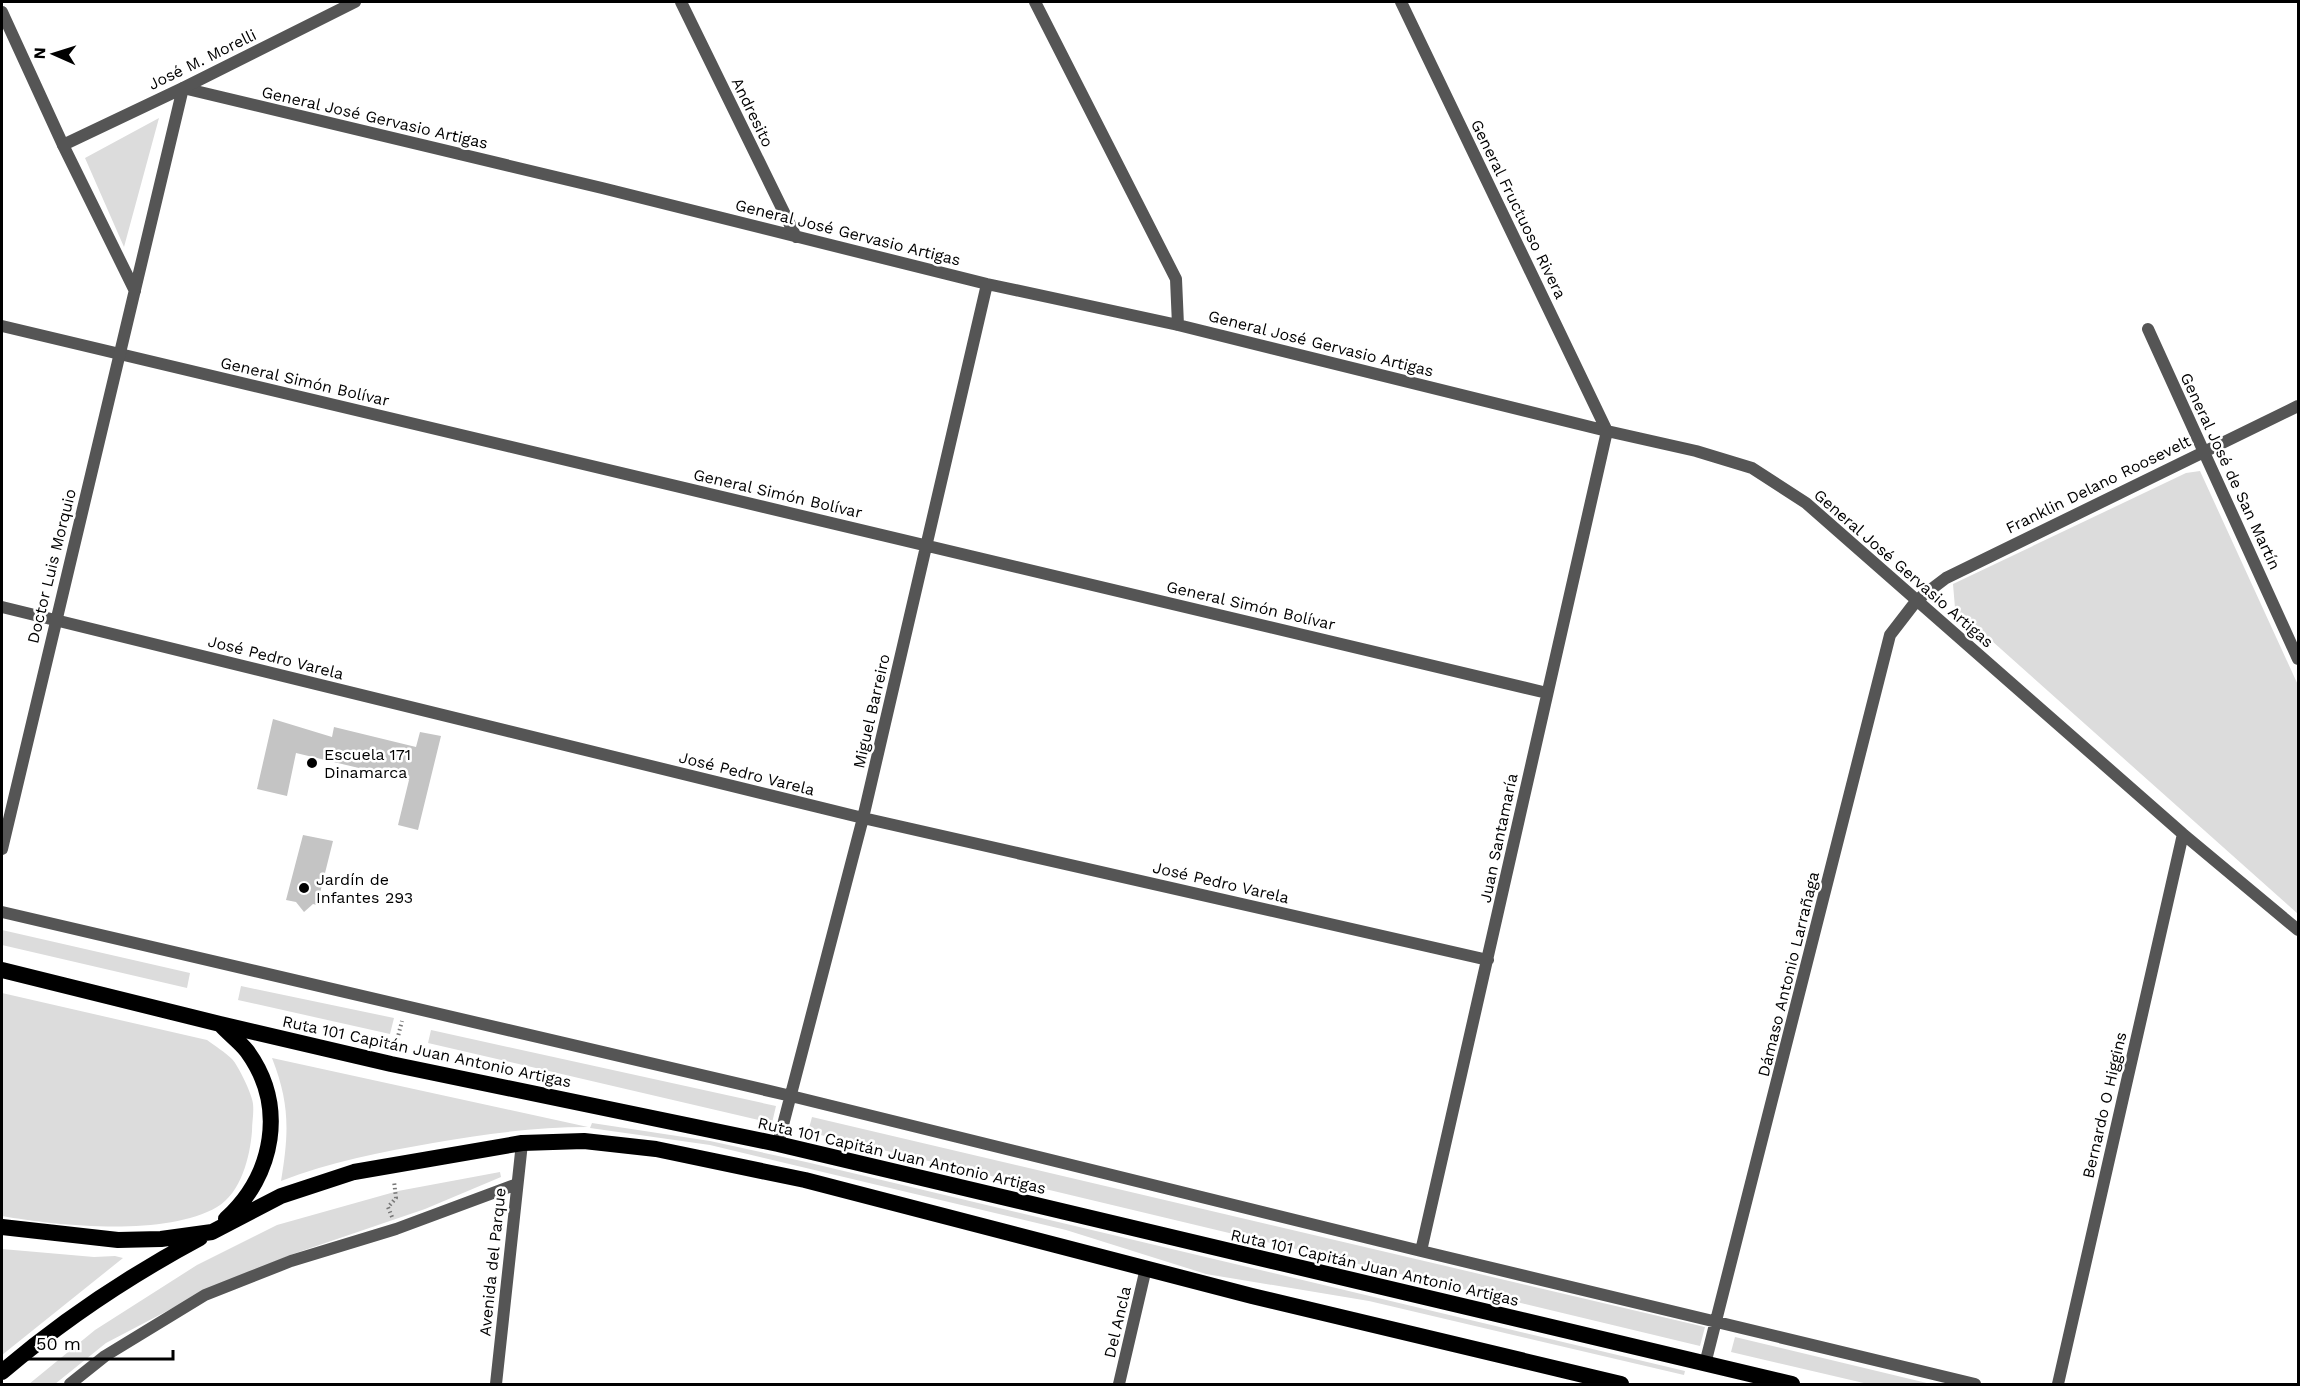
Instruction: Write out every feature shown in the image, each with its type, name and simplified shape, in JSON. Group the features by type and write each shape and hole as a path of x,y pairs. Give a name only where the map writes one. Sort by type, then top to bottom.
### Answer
{"highway":[{"name":"Ruta 101 Capitán Juan Antonio Artigas","path":"2,970 391,1064 778,1143 1792,1384"},
{"path":"2,1227 118,1240 161,1239 212,1232 238,1208 254,1185 265,1160 272,1126 268,1098 256,1066 246,1050 220,1024"},
{"path":"2,1372 38,1341 88,1304 153,1263 281,1196 354,1172 522,1143 584,1141 656,1149 826,1185 1242,1294 1621,1384"}],"street":[{"name":"José M. Morelli","path":"63,145 183,88 338,5 355,2"},
{"name":"Andresito","path":"681,2 796,237"},
{"path":"1035,2 1176,279 1178,325"},
{"name":"General Fructuoso Rivera","path":"1401,2 1607,431"},
{"path":"2,12 63,145 135,291"},
{"name":"General José Gervasio Artigas","path":"183,88 602,188 987,284 1178,325 1696,451 1752,468 1806,503 2182,834 2298,930"},
{"name":"Doctor Luis Morquio","path":"2,849 183,88"},
{"name":"Miguel Barreiro","path":"778,1143 863,818 987,284"},
{"name":"General Simón Bolívar","path":"2,326 1547,693"},
{"name":"General José de San Martín","path":"2148,329 2298,660"},
{"name":"Franklin Delano Roosevelt","path":"1917,600 1946,578 2298,406"},
{"name":"Juan Santamaría","path":"1421,1251 1607,431"},
{"name":"Dámaso Antonio Larrañaga","path":"1705,1364 1890,635 1917,600"},
{"name":"José Pedro Varela","path":"2,607 863,818 1488,960"},
{"name":"Bernardo O Higgins","path":"2058,1384 2182,834"},
{"path":"2,912 791,1096 1975,1384"},
{"name":"Avenida del Parque","path":"496,1384 522,1143"},
{"path":"70,1384 105,1356 205,1295 291,1261 396,1229 517,1184"},
{"name":"Del Ancla","path":"1119,1384 1146,1268"}],"path":[{"path":"391,1064 406,1006"},
{"path":"393,1165 396,1198 388,1207 396,1229"}],"shaded area":[{"path":"159,118 124,247 85,158"},
{"path":"2200,471 2298,685 2298,914 1955,608 1953,584 2186,473"},
{"path":"2,930 190,973 187,988 2,945"},
{"path":"241,986 394,1018 390,1034 238,1000"},
{"path":"2,993 207,1040 229,1056 238,1067 248,1088 253,1111 251,1141 243,1174 225,1201 195,1216 141,1226 52,1223 2,1216"},
{"path":"431,1030 776,1106 772,1123 428,1043"},
{"path":"272,1058 588,1127 510,1132 433,1143 356,1158 281,1181 286,1148 285,1104"},
{"path":"812,1117 1705,1327 1700,1346 808,1132"},
{"path":"592,1123 710,1141 806,1162 1685,1371 1684,1375 1369,1301 1206,1274 1066,1230 710,1145 590,1128"},
{"path":"500,1172 501,1177 425,1209 293,1254 209,1289 106,1343 55,1384 29,1384 95,1330 197,1265 277,1225 398,1191"},
{"path":"2,1249 94,1257 115,1256 123,1258 2,1355"},
{"path":"1735,1337 1931,1384 1868,1384 1731,1352"}],"building":[{"path":"273,719 332,737 334,727 416,747 420,732 441,736 418,830 398,825 409,780 296,753 287,796 257,789"},
{"path":"303,835 333,841 317,905 313,904 304,912 296,902 286,900"}],"place":[{"name":"Escuela 171 Dinamarca","path":"312,763"},
{"name":"Jardín de Infantes 293","path":"304,888"}]}
